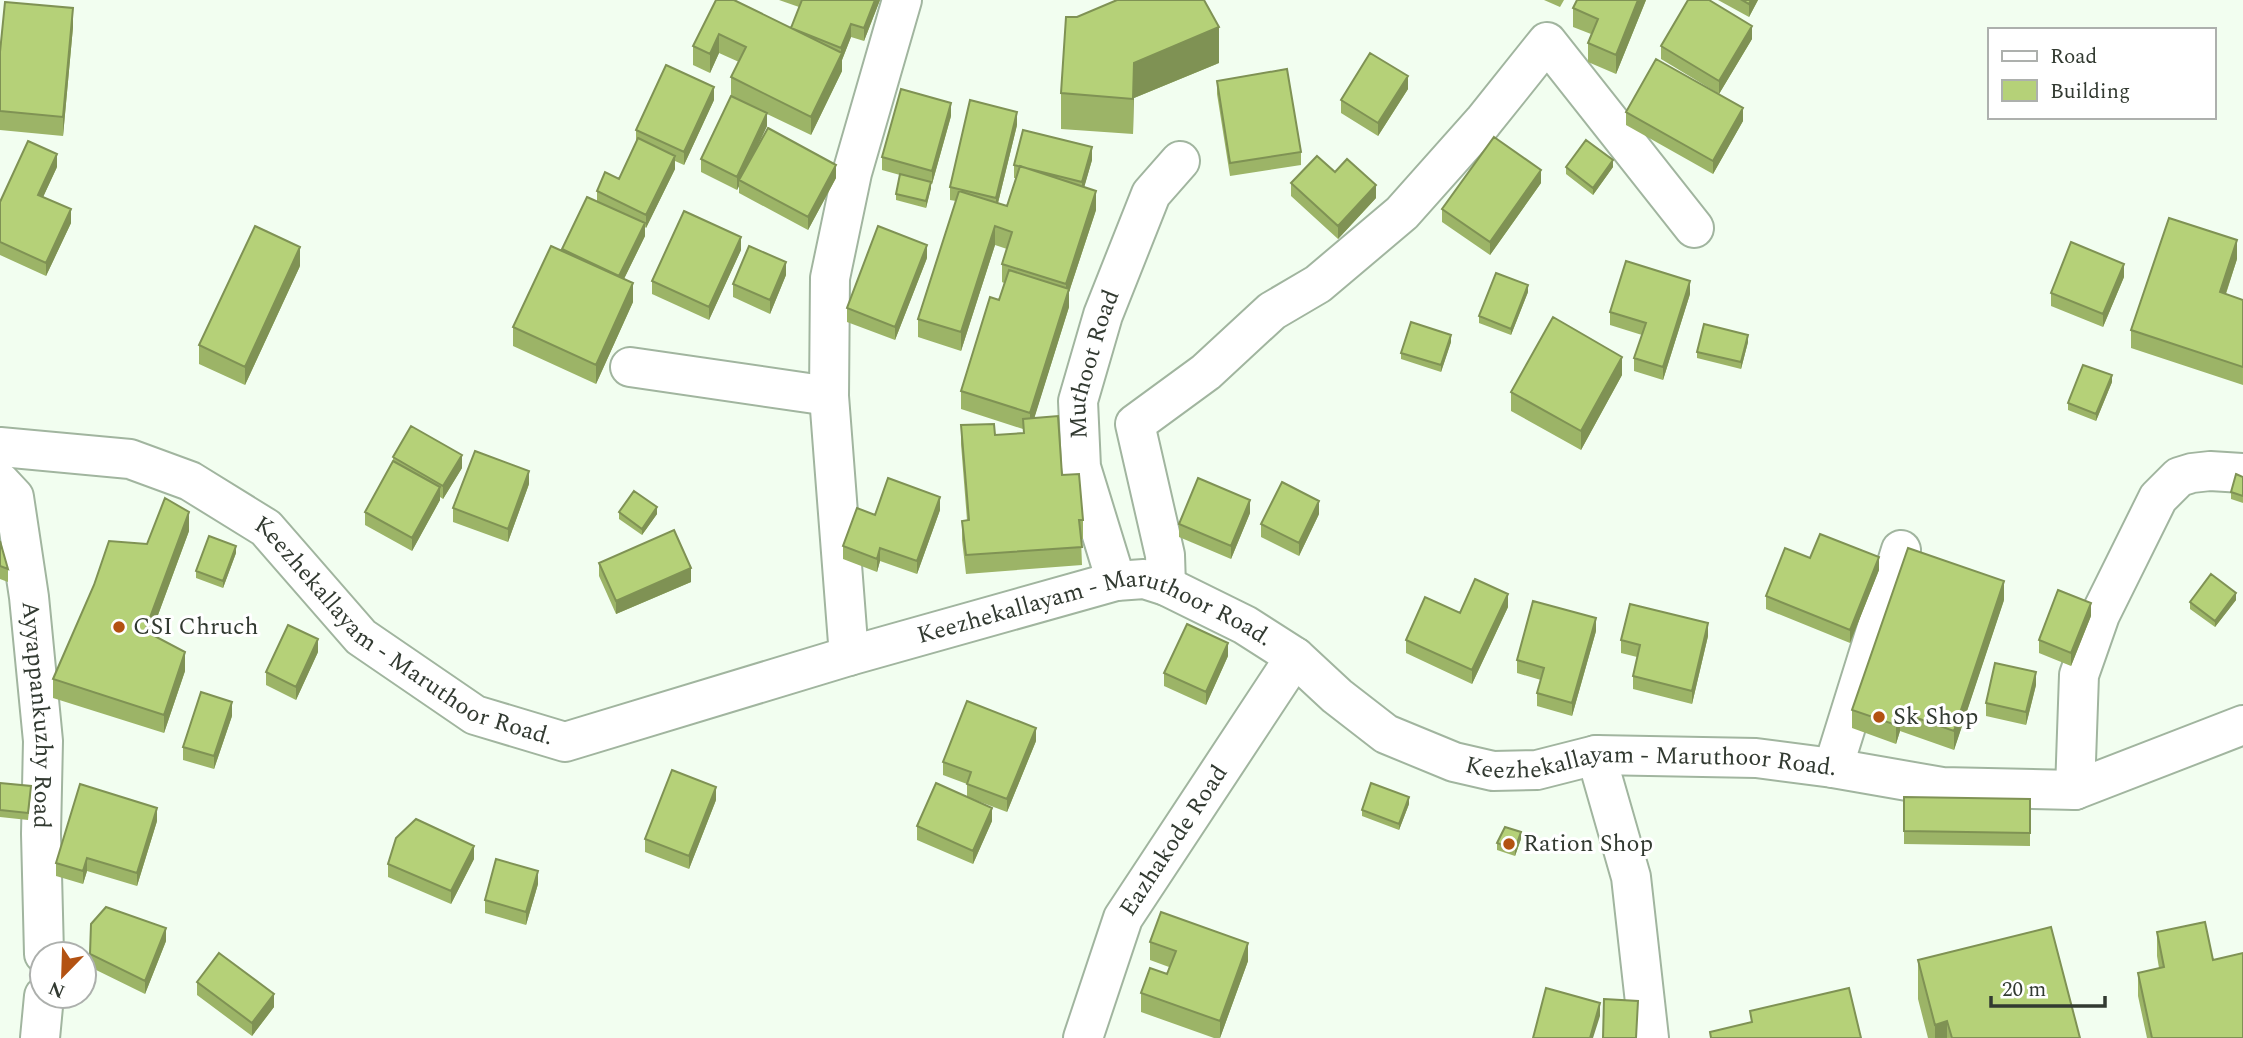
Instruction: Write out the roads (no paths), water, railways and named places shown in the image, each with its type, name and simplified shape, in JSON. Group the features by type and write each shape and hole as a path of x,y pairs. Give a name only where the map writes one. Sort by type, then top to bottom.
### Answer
{"street":[{"path":"849,656 829,396 830,278 852,173 902,0"},
{"path":"1166,586 1165,555 1135,424 1206,372 1272,311 1318,284 1402,213 1483,122 1547,42 1694,228"},
{"name":"Muthoot Road","path":"1116,581 1081,467 1078,401 1103,315 1152,194 1180,162"},
{"path":"630,367 829,396"},
{"name":"Keezhekallayam - Maruthoor Road.","path":"0,447 130,459 190,481 266,528 361,637 475,715 565,742 849,656 1116,581 1144,579 1166,586 1245,625 1295,657 1337,696 1386,734 1454,762 1493,771 1537,770 1597,755 1756,758 1942,787 2074,790 2243,725"},
{"path":"2074,790 2078,675 2100,615 2158,498 2179,477 2210,471 2243,473"},
{"name":"Ayyappankuzhy Road","path":"0,482 14,497 29,597 43,741 41,834 44,940"},
{"path":"1833,768 1901,550"},
{"name":"Eazhakode Road","path":"1083,1038 1123,918 1295,657"},
{"path":"1597,755 1631,877 1649,1038"},
{"path":"40,1038 43,1010"}],"place":[{"name":"CSI Chruch","path":"119,627"},
{"name":"Sk Shop","path":"1879,717"},
{"name":"Ration Shop","path":"1509,844"}]}
